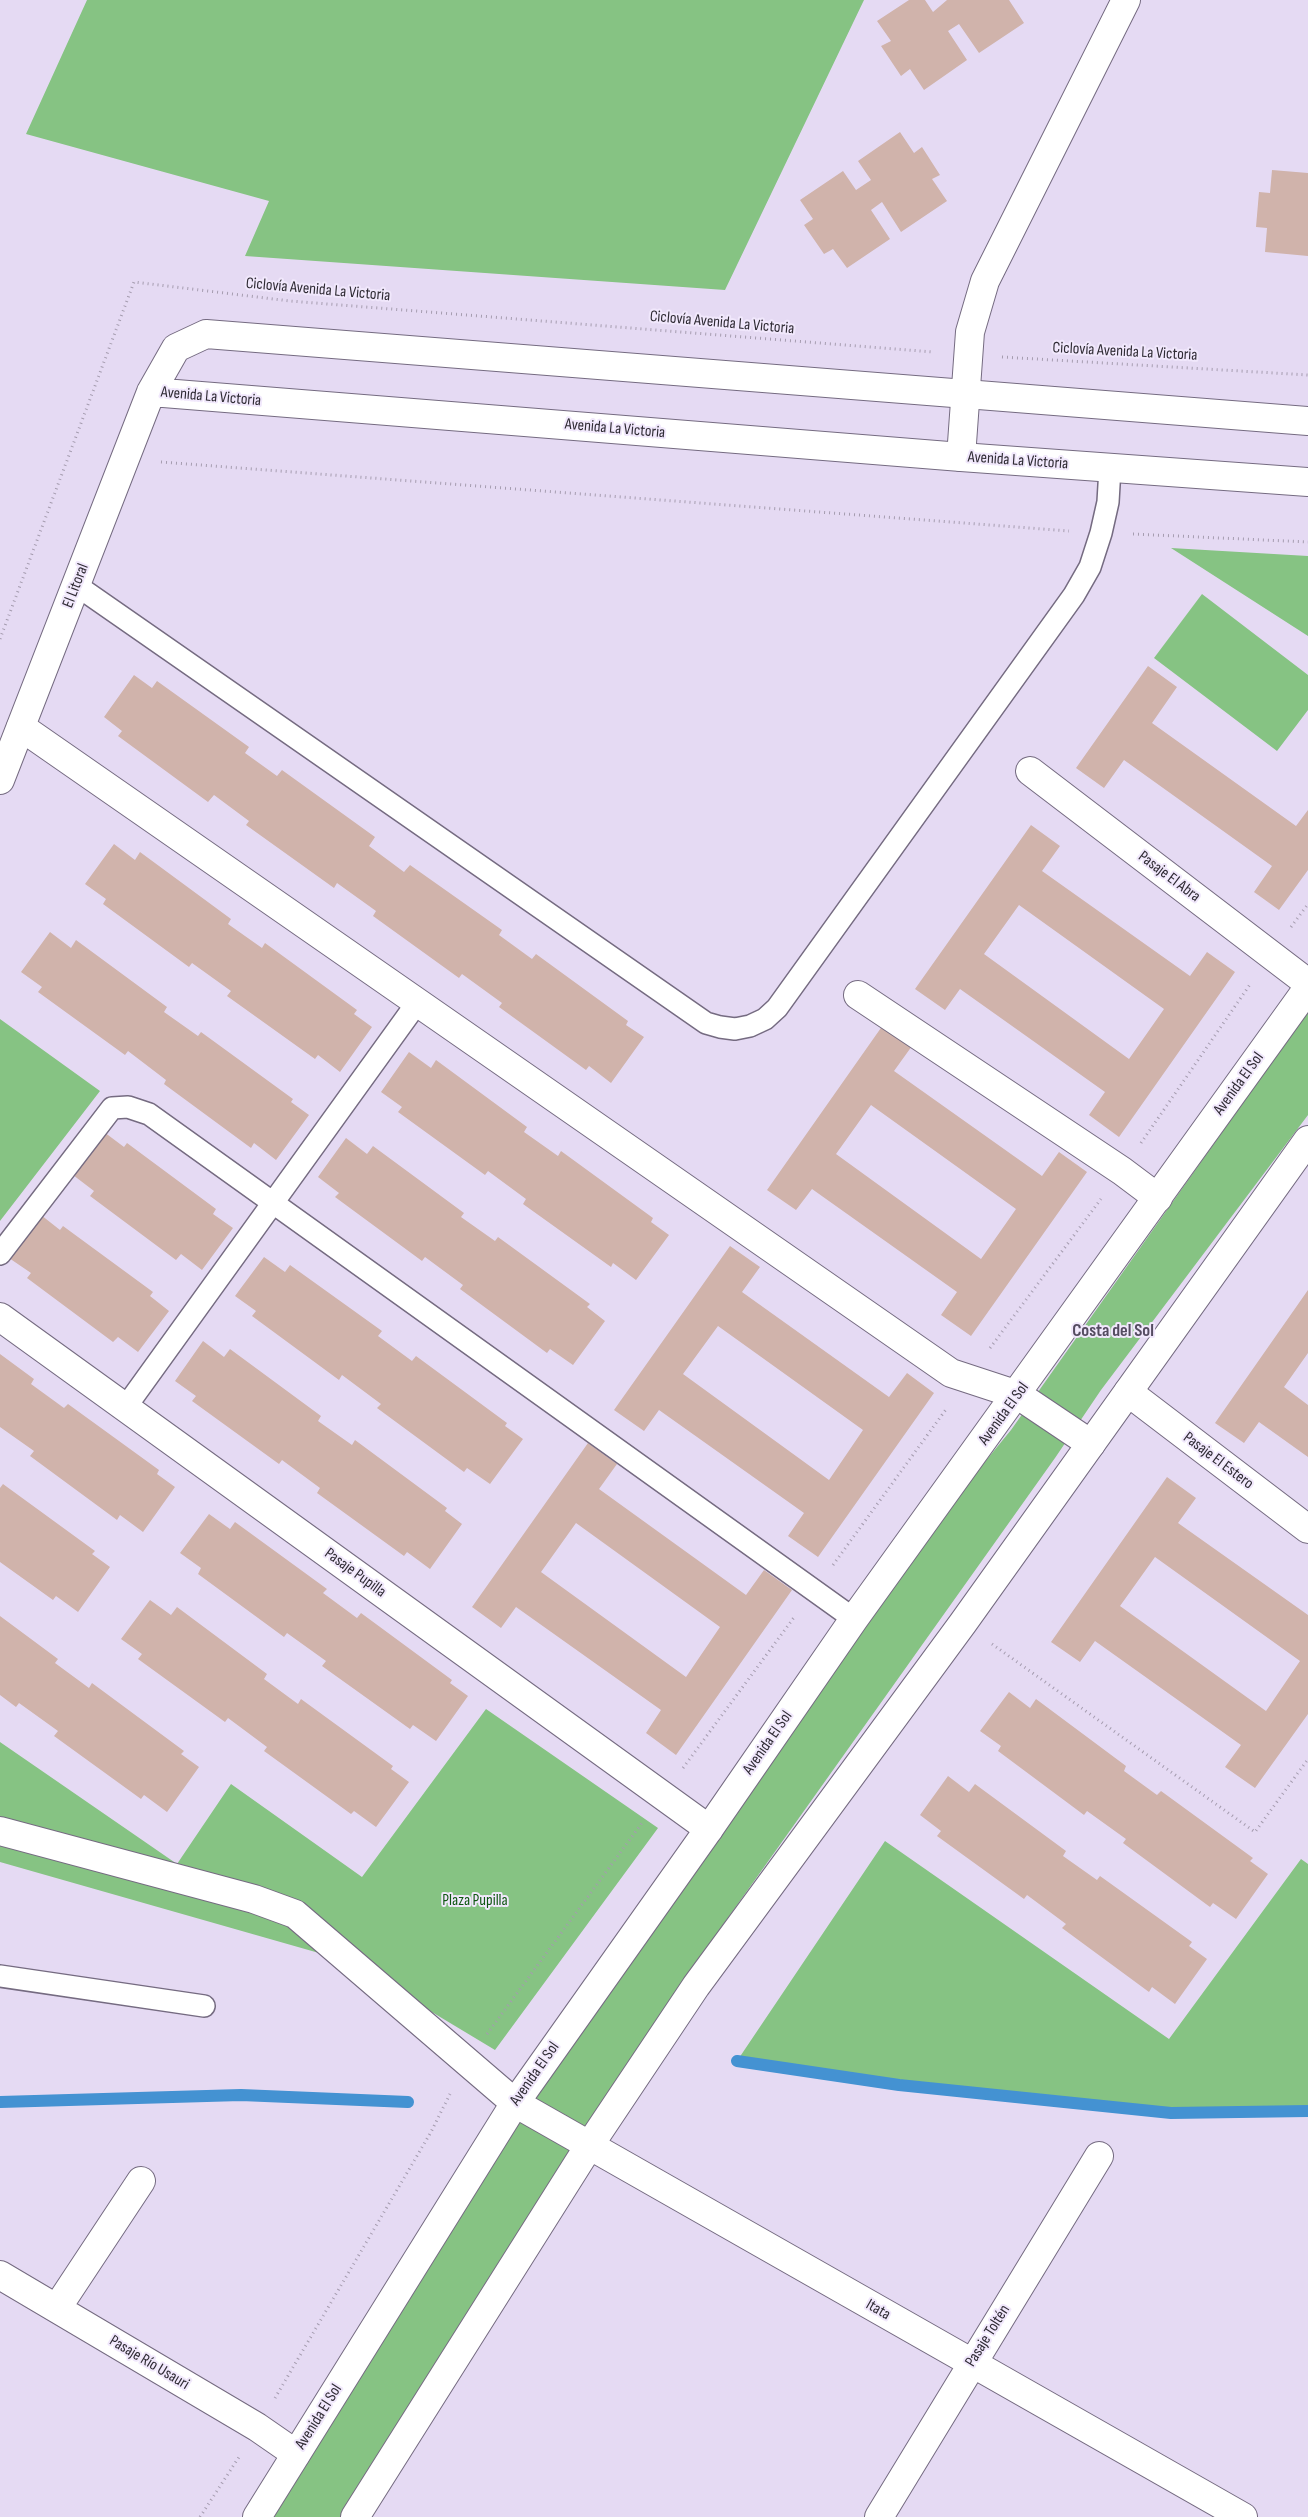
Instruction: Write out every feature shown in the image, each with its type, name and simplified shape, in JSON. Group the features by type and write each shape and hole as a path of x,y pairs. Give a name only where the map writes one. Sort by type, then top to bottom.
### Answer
{"street":[{"path":"961,457 970,332 985,281 1126,0"},
{"name":"Avenida La Victoria","path":"1308,421 206,334 176,348 151,392 961,457 1308,482"},
{"name":"El Litoral","path":"0,780 151,392"},
{"path":"21,727 951,1373 1018,1395 1091,1444"},
{"name":"Pasaje El Abra","path":"1030,771 1308,983"},
{"name":"Avenida El Sol","path":"257,2517 515,2103 709,1829 854,1619 1018,1395 1308,988"},
{"path":"858,995 1122,1171 1158,1198"},
{"path":"355,2517 589,2146 696,1986 963,1623 1308,1140"},
{"name":"Pasaje Pupilla","path":"0,1317 709,1829"},
{"name":"Pasaje El Estero","path":"1128,1392 1308,1530"},
{"name":"Itata","path":"0,1831 254,1899 295,1914 515,2103 1243,2517"},
{"name":"Pasaje Toltén","path":"879,2517 971,2363 1099,2156"},
{"path":"57,2308 141,2181"},
{"name":"Pasaje Río Usauri","path":"0,2275 257,2427 296,2454"}],"lane":[{"path":"76,586 706,1023 735,1029 750,1026 765,1019 777,1008 1074,595 1090,567 1101,533 1108,502 1110,468"},
{"path":"125,1408 417,1003"},
{"path":"0,1254 112,1108 128,1107 149,1114 854,1619"},
{"path":"0,1976 204,2006"}],"path":[{"name":"Ciclovía Avenida La Victoria","path":"0,639 134,282 290,301 968,355 1308,375"},
{"path":"125,460 1101,533 1308,542"},
{"path":"200,2517 257,2427 431,2132 466,2062 1122,1171 1270,955 1308,904"},
{"path":"963,1623 1255,1832 1308,1759"}],"green space":[{"path":"87,0 864,0 725,290 245,256 269,201 26,134"},
{"path":"1171,548 1308,556 1308,636"},
{"path":"1202,594 1308,675 1308,710 1277,751 1154,658"},
{"path":"1308,1011 1308,1115 1101,1390 1055,1458 683,1981 345,2517 261,2517 492,2147 855,1620 1011,1430"},
{"path":"0,1019 100,1091 0,1221"},
{"name":"Plaza Pupilla","path":"486,1709 658,1828 495,2050 347,1961 0,1862 0,1742 177,1864 231,1784 362,1877"},
{"path":"885,1841 1169,2039 1301,1859 1308,1864 1308,2111 1171,2113 899,2085 737,2061"}],"building":[{"path":"909,0 925,0 933,12 947,0 1009,0 1024,23 979,53 959,24 948,31 967,60 924,90 910,69 901,76 881,46 891,41 877,21"},
{"path":"900,132 914,153 922,147 940,175 932,179 947,201 901,232 882,202 871,210 890,239 847,268 833,249 824,254 804,225 813,219 800,200 843,171 856,190 871,180 858,161"},
{"path":"1272,170 1308,173 1308,256 1265,252 1267,228 1256,227 1259,192 1270,193"},
{"path":"1148,666 1177,687 1152,723 1296,826 1308,810 1308,870 1279,910 1254,892 1272,866 1124,760 1104,788 1076,768"},
{"path":"134,675 152,688 157,681 249,747 245,753 277,776 282,770 375,837 369,846 404,872 410,865 502,930 499,935 532,959 536,954 628,1021 626,1025 644,1037 611,1083 589,1066 586,1070 499,1007 502,1003 462,974 459,978 373,916 376,911 337,883 334,888 246,825 249,821 214,795 208,802 118,736 122,731 104,717"},
{"path":"1031,825 1060,846 1042,871 1190,976 1207,952 1235,972 1119,1137 1089,1115 1105,1092 960,989 945,1010 915,989","holes":["1019,905 1164,1009 1129,1059 984,954"]},
{"path":"114,844 135,860 140,852 231,919 228,924 262,948 265,943 357,1010 354,1014 372,1027 340,1072 318,1055 315,1059 227,996 231,991 192,963 189,967 103,904 106,899 85,884"},
{"path":"50,932 71,948 76,940 167,1007 164,1012 198,1036 201,1032 293,1099 291,1102 309,1115 276,1160 254,1143 251,1148 164,1084 166,1080 128,1051 125,1055 38,992 42,987 21,972"},
{"path":"883,1025 912,1046 894,1071 1042,1176 1059,1152 1087,1172 971,1336 941,1315 957,1292 812,1189 796,1210 767,1190","holes":["871,1105 1016,1209 981,1259 836,1154"]},
{"path":"409,1052 431,1068 436,1060 527,1127 524,1132 558,1156 561,1151 653,1218 651,1222 669,1235 636,1280 613,1263 611,1267 523,1204 526,1199 488,1171 485,1175 398,1112 402,1107 381,1092"},
{"path":"104,1132 124,1147 127,1143 216,1209 213,1214 233,1228 202,1270 181,1254 176,1260 90,1196 94,1191 73,1175"},
{"path":"346,1138 367,1154 373,1146 464,1213 461,1217 495,1241 498,1237 590,1304 587,1307 605,1321 573,1365 550,1349 547,1353 460,1289 463,1285 425,1257 422,1261 335,1197 339,1193 318,1177"},
{"path":"41,1215 60,1230 63,1226 153,1292 150,1296 169,1311 138,1352 118,1337 113,1342 27,1278 31,1273 9,1258"},
{"path":"730,1246 760,1267 742,1292 889,1397 907,1373 934,1393 818,1557 788,1536 804,1513 659,1410 644,1431 614,1410","holes":["718,1326 863,1430 829,1480 683,1374"]},
{"path":"264,1257 285,1272 290,1265 382,1331 378,1336 412,1361 416,1356 507,1423 505,1426 523,1439 490,1484 467,1468 464,1472 377,1408 381,1404 342,1375 339,1380 252,1316 256,1311 235,1296"},
{"path":"1308,1290 1308,1353 1284,1387 1308,1405 1308,1457 1259,1422 1244,1443 1215,1423"},
{"path":"203,1341 224,1357 230,1349 321,1416 318,1421 352,1445 355,1440 447,1508 445,1511 462,1524 430,1569 407,1552 404,1556 317,1493 320,1488 282,1460 279,1464 192,1401 196,1396 175,1381"},
{"path":"0,1354 34,1379 31,1384 64,1408 68,1404 159,1470 157,1474 175,1487 143,1532 120,1515 117,1520 30,1456 34,1451 0,1427"},
{"path":"588,1443 617,1464 599,1489 746,1595 764,1570 792,1590 676,1755 646,1733 661,1710 516,1607 501,1628 472,1607","holes":["576,1523 720,1627 686,1677 541,1572"]},
{"path":"1167,1477 1196,1498 1178,1523 1308,1615 1308,1714 1255,1788 1225,1767 1241,1745 1095,1641 1080,1662 1051,1642","holes":["1155,1557 1300,1661 1266,1711 1120,1606"]},
{"path":"3,1484 95,1551 92,1554 110,1567 78,1612 56,1596 53,1600 0,1562 0,1488"},
{"path":"209,1514 230,1529 235,1522 327,1589 323,1593 357,1618 361,1613 452,1680 450,1683 468,1696 436,1741 413,1725 410,1729 322,1666 326,1661 287,1633 284,1637 198,1574 201,1568 180,1553"},
{"path":"150,1600 171,1615 177,1607 267,1674 264,1679 298,1704 301,1699 393,1766 391,1769 409,1782 376,1827 354,1811 351,1814 264,1751 267,1747 228,1718 225,1722 138,1659 142,1654 121,1639"},
{"path":"0,1616 58,1659 55,1663 89,1688 92,1683 184,1751 181,1754 199,1767 167,1812 144,1795 141,1799 54,1736 58,1731 19,1703 16,1707 0,1695"},
{"path":"1009,1692 1030,1708 1036,1699 1126,1766 1124,1771 1157,1795 1161,1791 1253,1858 1250,1861 1268,1874 1236,1919 1213,1903 1210,1907 1123,1843 1126,1839 1087,1811 1084,1815 998,1751 1001,1746 980,1731"},
{"path":"948,1776 969,1792 975,1784 1066,1851 1063,1856 1097,1880 1100,1876 1192,1942 1189,1946 1207,1959 1175,2004 1152,1987 1149,1992 1062,1928 1066,1924 1027,1895 1024,1899 937,1836 941,1831 920,1815"}],"waterway":[{"path":"737,2061 899,2085 1171,2113 1308,2111"},
{"path":"0,2102 241,2095 408,2102"}],"district":[{"name":"Costa del Sol","path":"1113,1331"}]}
